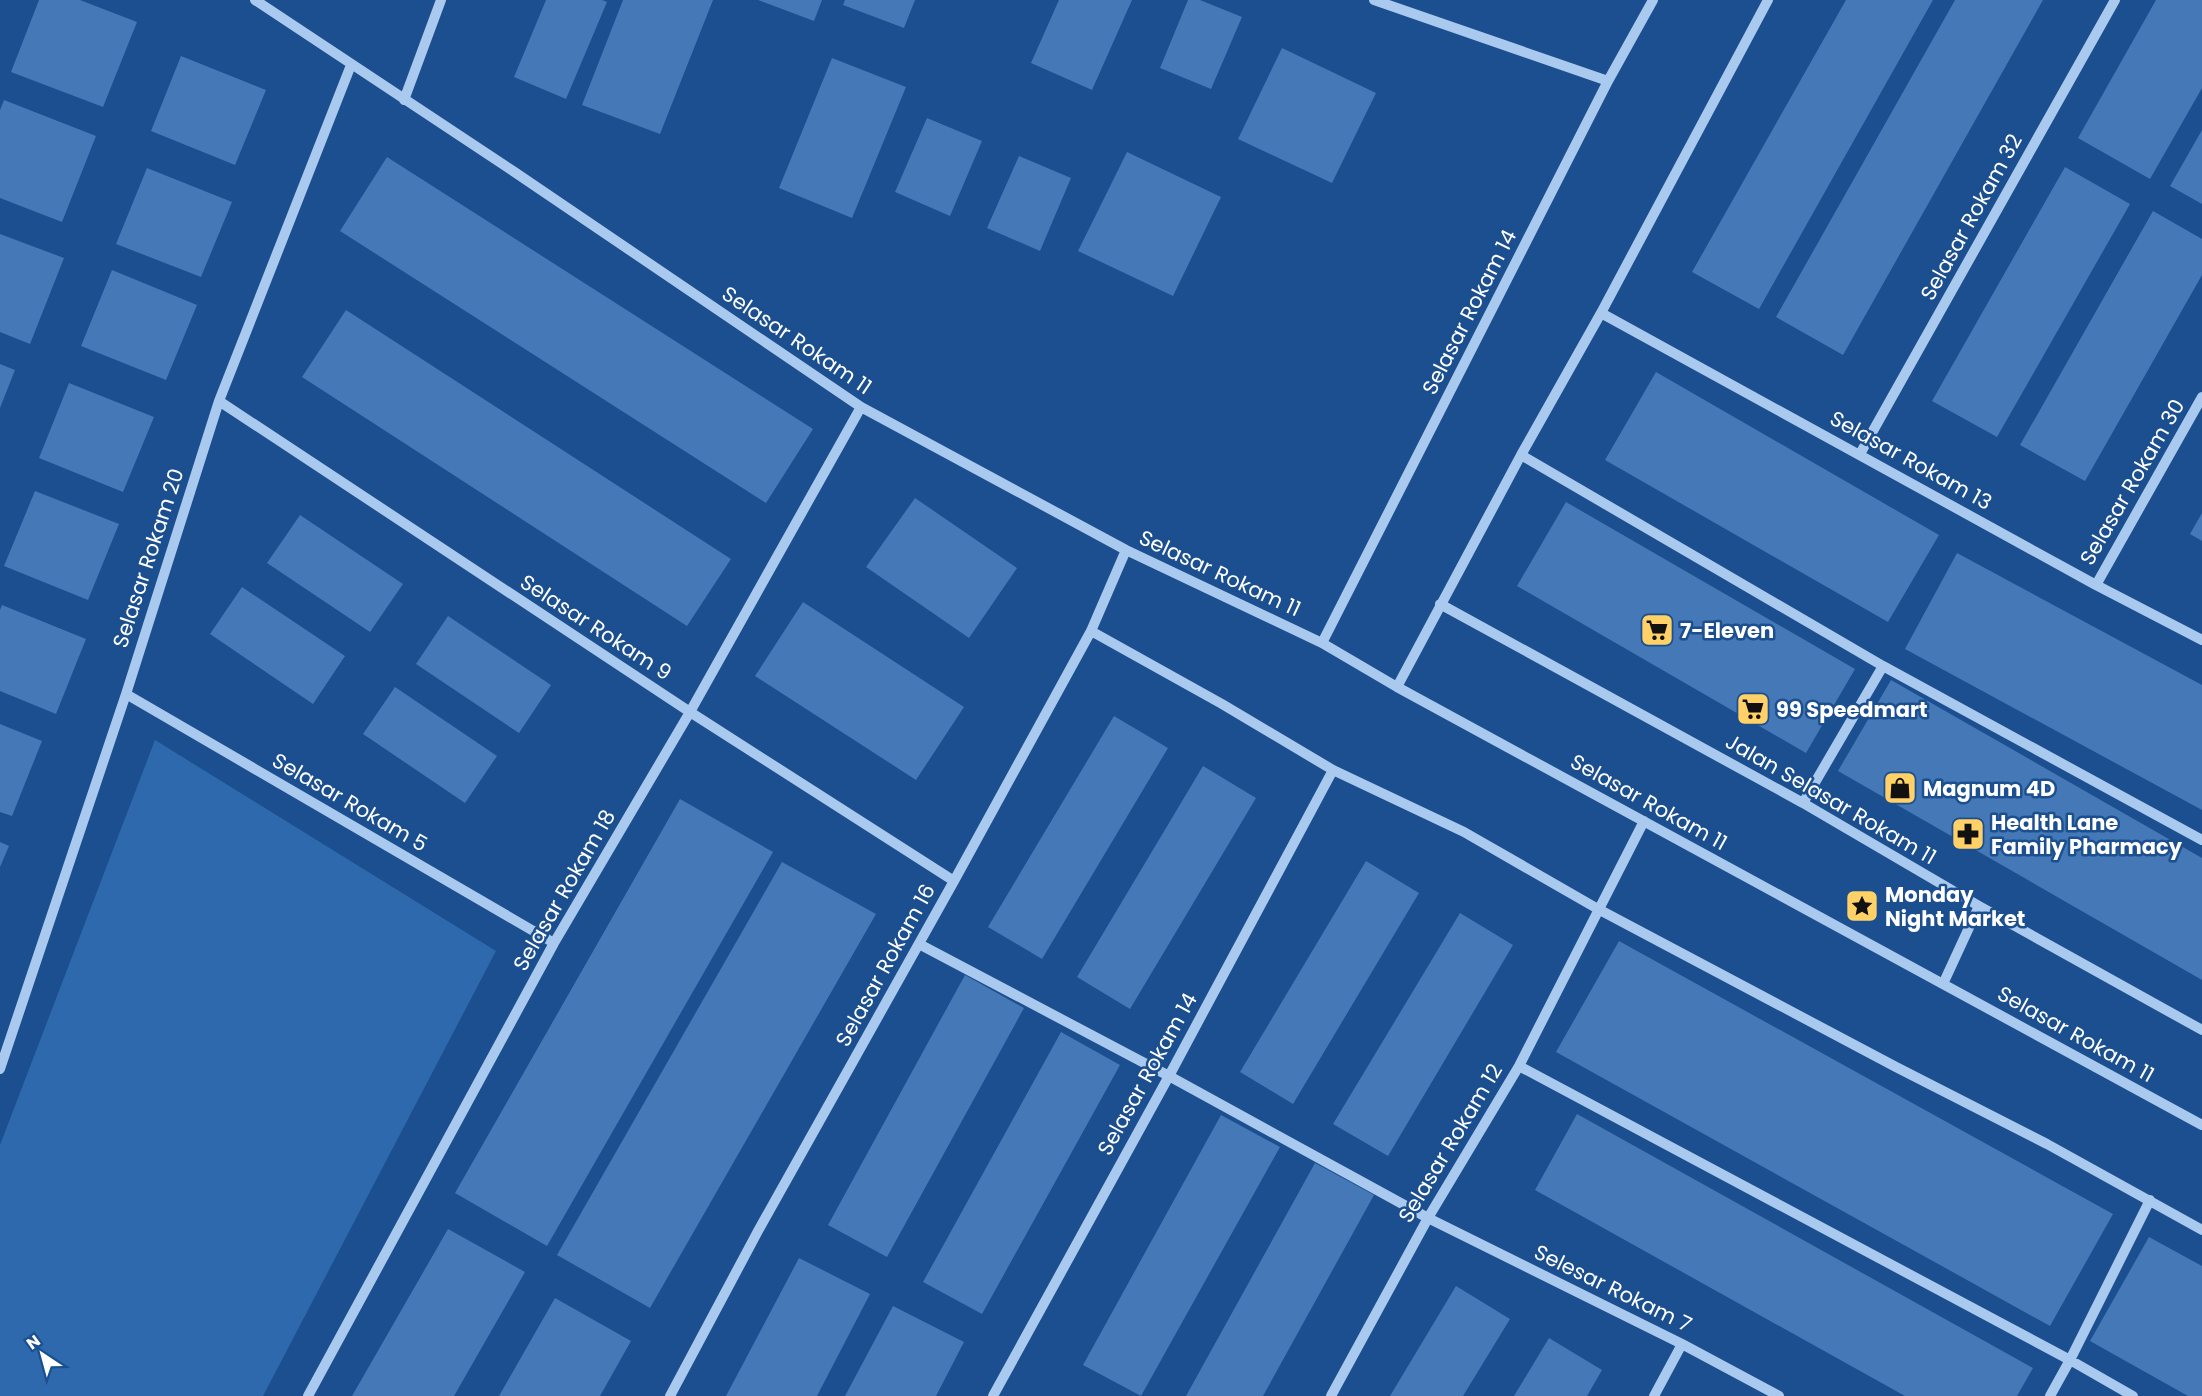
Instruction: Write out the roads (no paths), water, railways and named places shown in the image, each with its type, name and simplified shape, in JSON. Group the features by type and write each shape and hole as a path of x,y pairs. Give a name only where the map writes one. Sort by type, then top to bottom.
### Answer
{"street":[{"name":"Selasar Rokam 11","path":"255,0 513,171 861,407 1126,550 1322,643 1397,687 2202,1125"},
{"path":"404,100 441,0"},
{"path":"1374,0 1608,81"},
{"name":"Selasar Rokam 14","path":"1322,643 1608,81 1653,0"},
{"path":"1397,687 1768,0"},
{"name":"Selasar Rokam 32","path":"1860,454 2115,0"},
{"name":"Selasar Rokam 20","path":"0,1069 126,694 219,401 351,65"},
{"name":"Selasar Rokam 13","path":"1601,313 2096,585 2202,640"},
{"name":"Selasar Rokam 30","path":"2096,585 2202,397"},
{"name":"Selasar Rokam 9","path":"219,401 690,712 954,881"},
{"name":"Selasar Rokam 18","path":"308,1396 554,943 690,712 861,407"},
{"path":"1521,454 1882,666 2202,840"},
{"name":"Selasar Rokam 16","path":"670,1396 758,1231 1091,631 1126,550"},
{"name":"Jalan Selasar Rokam 11","path":"1440,604 1803,803 1979,906 2202,1030"},
{"path":"1091,631 1222,704 1333,770 1464,832 1598,909 2047,1144 2202,1230"},
{"path":"1803,803 1882,666"},
{"name":"Selasar Rokam 5","path":"126,694 554,943"},
{"name":"Selasar Rokam 14","path":"993,1396 1169,1076 1333,770"},
{"name":"Selasar Rokam 12","path":"1331,1396 1428,1218 1519,1066 1644,821"},
{"path":"1943,984 1979,906"},
{"name":"Selesar Rokam 7","path":"919,944 1169,1076 1428,1218 1682,1344 1779,1396"},
{"path":"1519,1066 2070,1360 2133,1396"},
{"path":"2050,1396 2150,1200"},
{"path":"1654,1396 1682,1344"}],"place":[{"name":"7-Eleven","path":"1657,630"},
{"name":"99 Speedmart","path":"1753,709"},
{"name":"Magnum 4D","path":"1900,788"},
{"name":"Health Lane Family Pharmacy","path":"1968,834"},
{"name":"Monday Night Market","path":"1862,906"}]}
